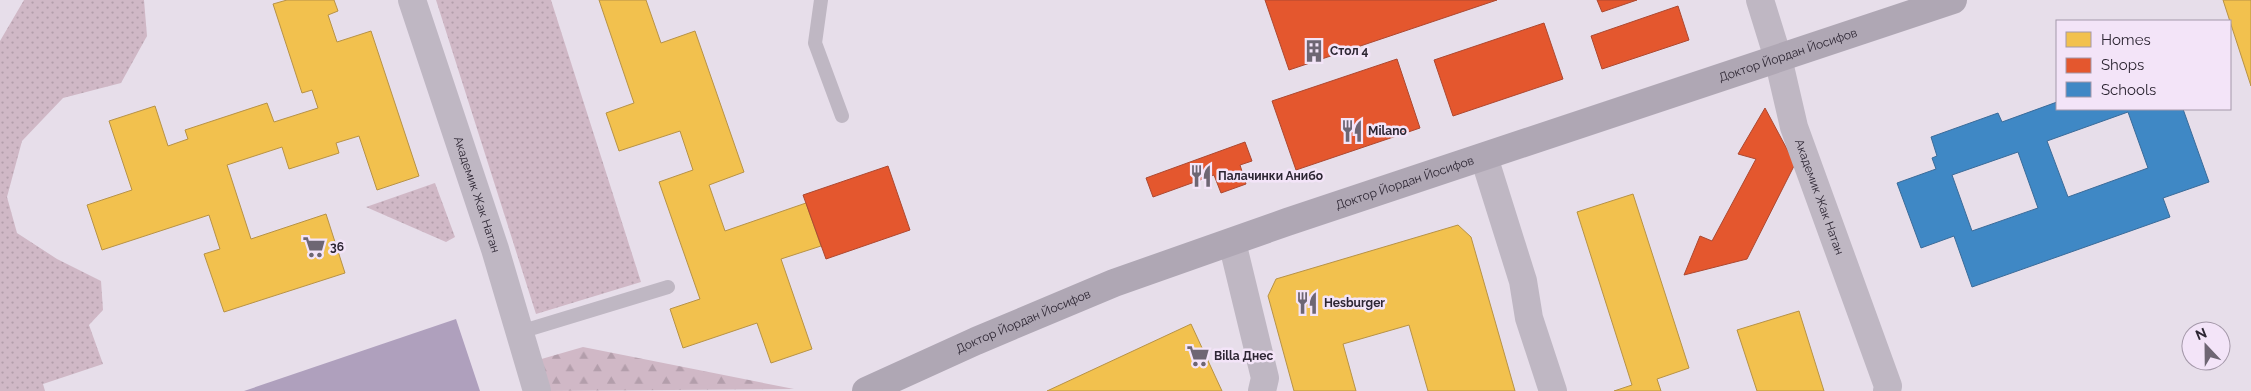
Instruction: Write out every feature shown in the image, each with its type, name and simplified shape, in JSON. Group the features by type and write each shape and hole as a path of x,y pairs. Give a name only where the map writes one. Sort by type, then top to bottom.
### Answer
{"street":[{"name":"Академик Жак Натан","path":"412,0 495,249 537,391"},
{"name":"Академик Жак Натан","path":"1760,0 1778,58 1794,127 1888,386 1887,391"},
{"name":"Доктор Йордан Йосифов","path":"866,391 976,341 1114,283 1953,0"},
{"path":"1484,157 1522,281 1529,318 1552,391"},
{"path":"1232,242 1265,378 1262,391"}],"lane":[{"path":"821,0 815,42 842,116"},
{"path":"520,332 668,287"}],"green space":[{"path":"24,0 144,0 147,36 121,83 63,98 22,141 7,197 17,233 57,259 101,281 103,310 89,325 103,364 43,384 45,391 0,391 0,41"},
{"path":"436,0 551,0 641,282 536,314"},
{"path":"435,183 455,237 446,242 366,207"},
{"path":"583,347 794,389 548,391 538,360"}],"building: Homes":[{"path":"287,0 334,0 338,11 328,15 337,42 371,31 419,176 377,190 359,136 336,143 339,153 289,169 282,147 227,165 251,239 326,214 345,273 224,312 204,254 220,249 209,215 102,250 87,205 132,190 109,121 155,106 168,146 188,139 185,130 267,103 274,122 318,108 312,90 302,93 273,4"},
{"path":"599,0 646,0 661,43 695,31 744,172 709,185 725,231 806,203 821,246 781,259 812,349 771,363 757,323 683,348 670,309 700,299 659,182 693,170 680,131 619,151 606,113 634,103"},
{"path":"2223,0 2251,0 2251,86 2231,20"},
{"path":"1633,194 1689,368 1657,379 1661,391 1614,391 1632,385 1577,212"},
{"path":"1458,225 1471,237 1515,391 1428,391 1409,325 1343,344 1356,391 1294,391 1268,296 1276,279"},
{"path":"1799,311 1824,391 1757,391 1737,330"},
{"path":"1191,324 1222,391 1047,391"}],"building: Shops":[{"name":"Стол 4","path":"1265,0 1497,0 1289,70"},
{"path":"1597,0 1637,0 1602,12"},
{"path":"1678,6 1689,40 1602,69 1591,36"},
{"path":"1544,23 1563,79 1453,116 1434,60"},
{"path":"1397,59 1420,128 1296,170 1272,101"},
{"path":"1765,108 1795,164 1747,259 1684,275 1700,236 1712,241 1756,159 1738,154"},
{"path":"1245,142 1252,161 1240,165 1246,184 1221,193 1214,175 1153,197 1146,178"},
{"path":"888,166 910,230 826,259 803,195"}],"building: Schools":[{"path":"2056,102 2056,110 2183,110 2209,182 2163,198 2170,217 1972,287 1954,236 1921,248 1897,183 1936,169 1932,158 1937,156 1931,137 1998,113 2002,122","holes":["2128,112 2148,168 2068,197 2047,141","2018,152 2038,208 1972,231 1952,175"]}],"building: Other":[{"path":"456,319 480,391 244,391"}],"place":[{"name":"Стол 4","path":"1314,51"},
{"name":"Milano","path":"1352,131"},
{"name":"Палачинки Анибо","path":"1201,176"},
{"name":"36","path":"314,247"},
{"name":"Hesburger","path":"1307,303"},
{"name":"Billa Днес","path":"1198,356"}]}
